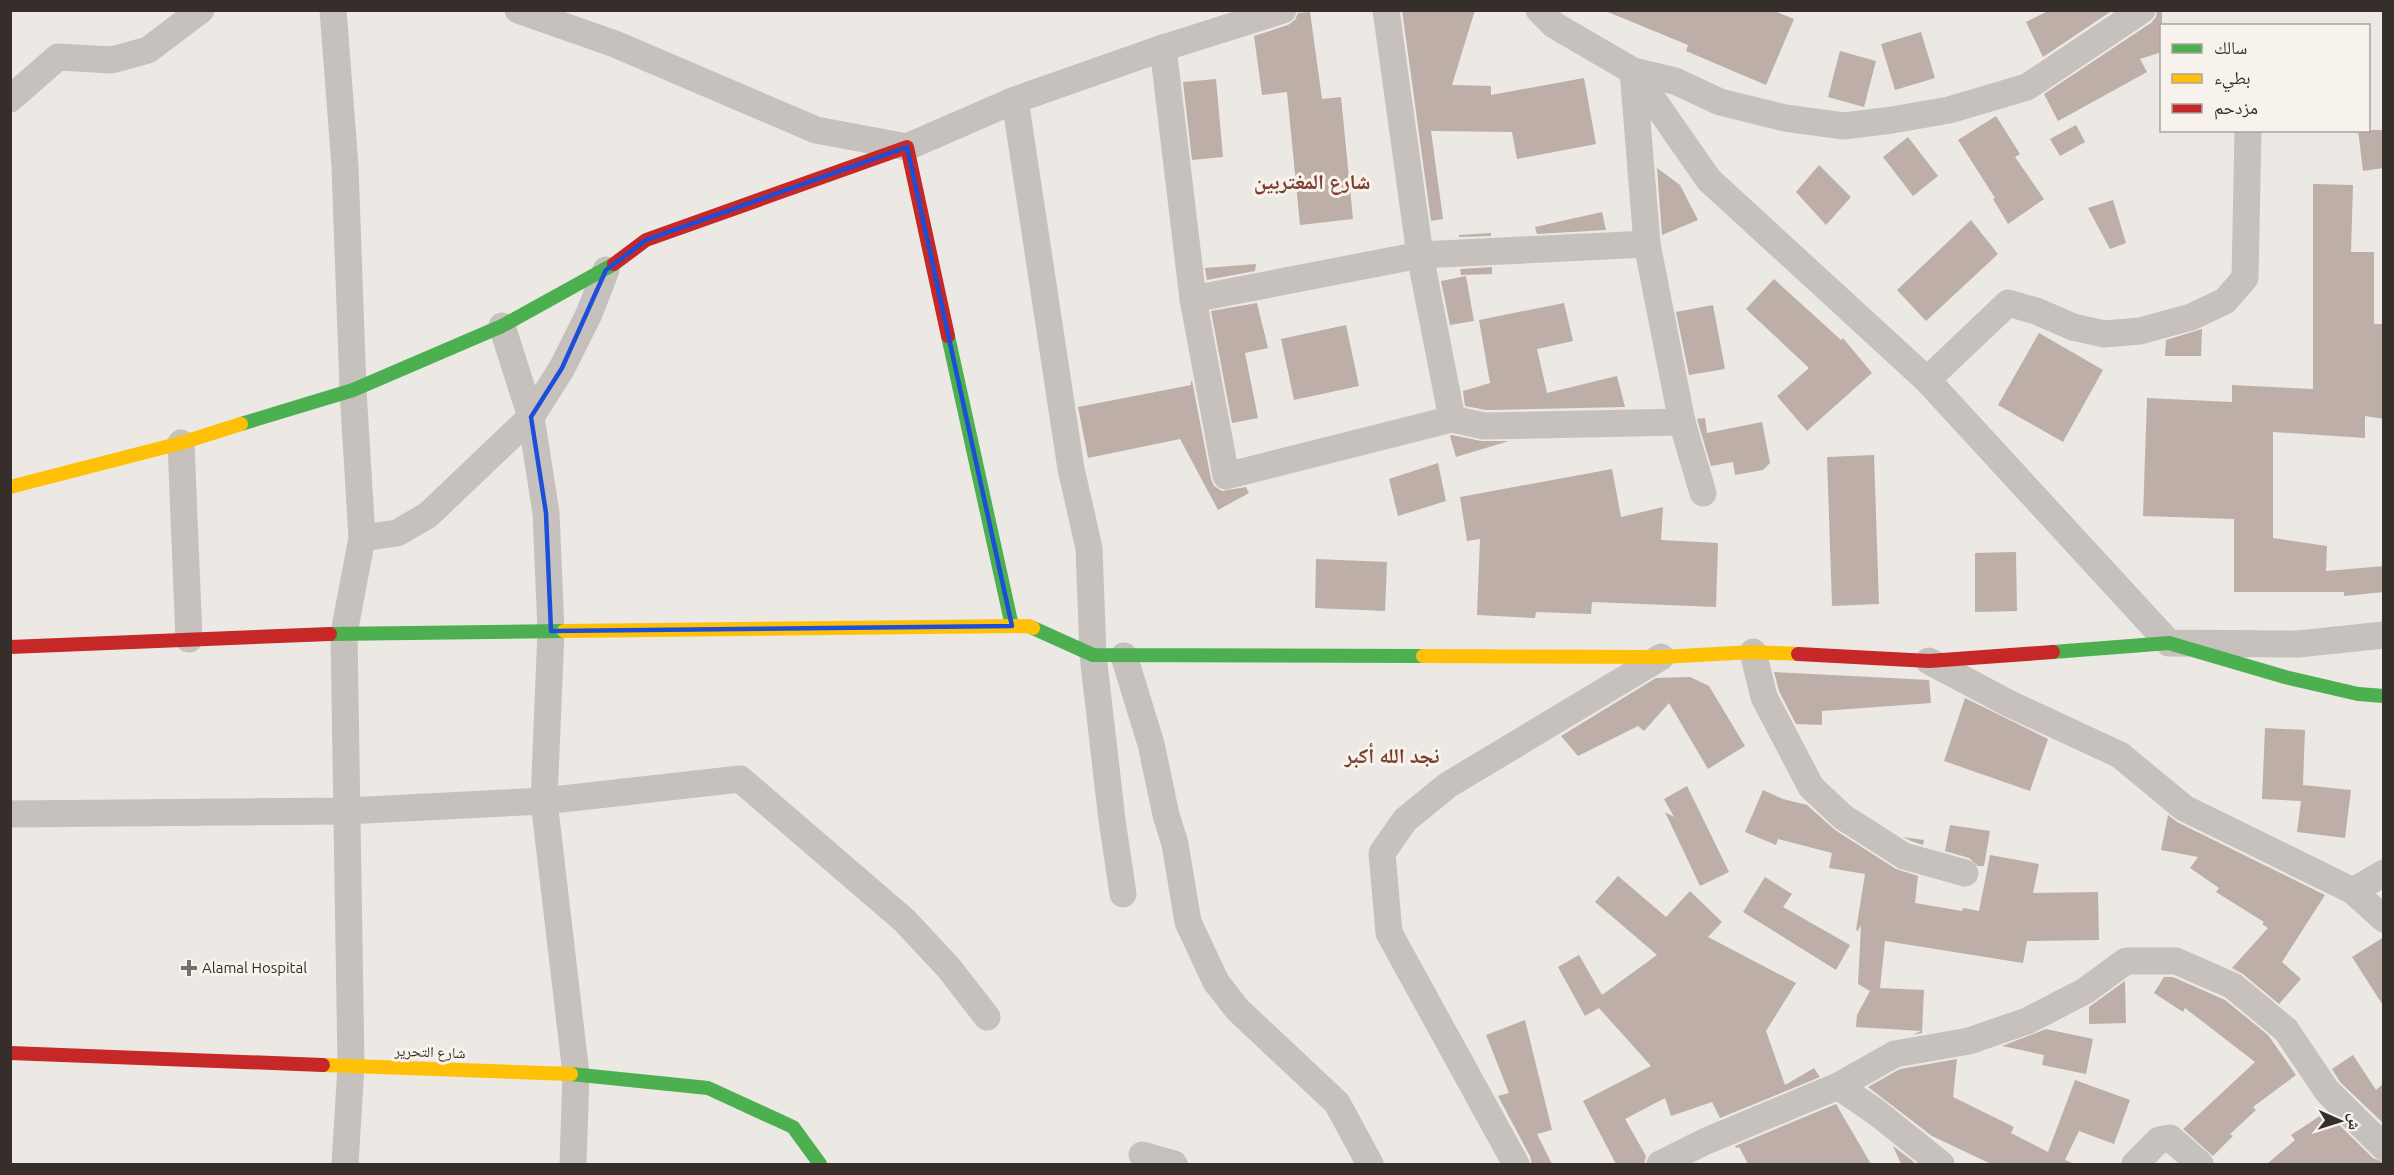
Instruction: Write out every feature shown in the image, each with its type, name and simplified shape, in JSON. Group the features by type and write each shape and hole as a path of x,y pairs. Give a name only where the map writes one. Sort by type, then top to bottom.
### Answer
{"street":[{"path":"10,99 19,94 58,57 112,60 148,50 201,10"},
{"path":"333,10 345,166 353,390 362,538 344,633 351,1066 345,1164"},
{"path":"518,10 615,44 816,130 907,147"},
{"path":"10,487 181,443 353,390 502,326 606,270 646,240 907,147 1015,100 1163,48 1283,10"},
{"path":"1386,10 1420,255 1452,419"},
{"path":"1539,10 1554,25 1633,71 1675,81 1720,102 1785,118 1844,126 1883,122 1949,110 2027,87 2142,10"},
{"path":"1163,48 1193,299 1226,476 1452,419 1484,426 1682,422"},
{"path":"1633,71 1647,244 1682,422 1703,494"},
{"path":"1633,71 1709,180 1927,380 2169,643 2296,679 2358,694 2384,696"},
{"path":"1015,100 1071,469 1089,548 1093,655 1123,894"},
{"path":"1927,380 2008,303 2036,311 2073,327 2104,333 2140,331 2191,317 2225,301 2245,278 2248,132"},
{"path":"907,147 1012,626"},
{"path":"1193,299 1420,255 1647,244"},
{"path":"362,538 397,533 428,515 531,417 562,368 606,270"},
{"path":"502,326 531,417 546,513 551,631 544,801 576,1074 573,1164"},
{"path":"181,443 189,639"},
{"path":"10,648 344,633 1029,626 1093,655 1661,657 1753,652 1929,661 2169,643 2298,644 2384,635"},
{"path":"1753,652 1764,697 1811,787 1843,817 1904,856 1965,873"},
{"path":"1124,656 1151,744 1166,815 1175,844 1188,922 1216,982 1238,1010 1337,1103 1370,1164"},
{"path":"1516,1164 1389,933 1382,853 1405,820 1448,785 1661,657"},
{"path":"1929,661 2010,704 2120,755 2184,808 2353,891 2384,919"},
{"path":"10,814 346,812 544,801 740,779 904,920 948,967 987,1017"},
{"path":"2353,891 2384,873"},
{"path":"1660,1164 1704,1142 1838,1086 1895,1054 1969,1041 2027,1021 2085,991 2126,961 2176,961 2233,986 2286,1030 2327,1091 2384,1148"},
{"name":"شارع التحرير","path":"10,1053 576,1074 708,1088 793,1127 820,1164"},
{"path":"1838,1086 1876,1112 1941,1164"},
{"path":"2135,1164 2159,1140 2170,1138 2200,1164"},
{"path":"1142,1155 1174,1164"}],"highlighted area":[{"path":"907,147 1012,626 551,631 546,513 531,417 562,368 606,270 646,240"}],"building":[{"path":"1402,10 1475,10 1452,85 1491,86 1491,95 1584,78 1596,144 1517,159 1512,132 1431,131 1443,219 1431,221"},
{"path":"1603,10 1772,10 1794,19 1766,85 1686,51 1688,45"},
{"path":"2050,10 2113,10 2043,57 2026,22"},
{"path":"2157,10 2162,10 2160,53 2140,59 2147,72 2058,121 2044,94 2151,23 2156,17"},
{"path":"1310,12 1322,99 1341,97 1353,219 1300,225 1287,92 1262,95 1254,36 1288,25 1295,20 1298,13"},
{"path":"1921,32 1935,78 1895,90 1881,44"},
{"path":"1840,51 1876,61 1864,107 1828,97"},
{"path":"1216,79 1223,157 1192,160 1183,82"},
{"path":"1996,116 2020,154 2015,157 2044,199 2008,224 1993,199 1995,198 1958,140"},
{"path":"2076,125 2085,142 2060,156 2050,139"},
{"path":"2384,130 2384,168 2363,171 2358,132"},
{"path":"1908,137 1938,176 1913,196 1883,157"},
{"path":"1819,165 1851,197 1826,225 1796,192"},
{"path":"1657,168 1680,185 1698,220 1662,235"},
{"path":"2313,184 2353,185 2351,252 2374,252 2374,324 2384,324 2384,419 2365,416 2365,438 2273,432 2273,538 2327,546 2326,571 2384,566 2384,592 2344,596 2344,592 2234,592 2234,519 2143,516 2147,398 2232,402 2232,385 2313,389"},
{"path":"2113,200 2126,243 2110,249 2088,208"},
{"path":"1602,212 1606,230 1537,234 1535,227"},
{"path":"1971,220 1998,254 1926,321 1897,290"},
{"path":"1491,233 1491,236 1459,237 1459,235"},
{"path":"1256,264 1255,271 1207,280 1205,268"},
{"path":"1492,267 1492,274 1461,275 1460,269"},
{"path":"1466,276 1474,321 1450,325 1441,281"},
{"path":"1774,279 1841,340 1843,338 1872,373 1807,431 1777,396 1809,368 1746,309"},
{"path":"1257,303 1268,348 1245,353 1258,418 1232,423 1211,311"},
{"path":"1564,303 1573,341 1537,349 1547,393 1617,376 1625,407 1486,410 1465,406 1463,391 1490,383 1479,320"},
{"path":"1713,305 1725,369 1689,375 1676,312"},
{"path":"1346,325 1359,386 1294,400 1281,339"},
{"path":"2202,329 2201,356 2165,356 2166,340"},
{"path":"2039,333 2103,370 2063,442 1998,405"},
{"path":"1191,381 1214,486 1222,491 1246,487 1249,493 1218,510 1180,439 1088,458 1078,407 1191,385"},
{"path":"1705,418 1707,433 1762,422 1770,463 1763,470 1735,475 1733,462 1711,466 1697,419"},
{"path":"1450,436 1481,441 1509,441 1456,457"},
{"path":"1874,455 1879,604 1832,606 1827,457"},
{"path":"1438,463 1446,501 1398,516 1389,479"},
{"path":"1612,469 1621,517 1663,507 1661,540 1718,543 1716,607 1592,602 1591,614 1536,612 1535,618 1477,615 1480,539 1467,541 1460,497"},
{"path":"2016,552 2017,611 1975,612 1975,553"},
{"path":"1316,559 1387,562 1385,611 1315,608"},
{"path":"1774,672 1929,680 1931,703 1822,711 1822,725 1796,724 1779,691"},
{"path":"1690,677 1709,686 1745,746 1708,769 1669,703 1644,731 1638,726 1578,756 1561,736 1656,678"},
{"path":"1965,698 2048,739 2030,791 1944,761"},
{"path":"2265,728 2305,730 2303,785 2351,790 2345,838 2297,832 2301,801 2262,799"},
{"path":"1687,786 1729,872 1700,886 1665,812 1674,817 1664,799"},
{"path":"1763,790 1783,799 1807,805 1835,830 1896,869 1918,876 1915,903 1962,911 1963,908 1979,911 1990,855 2039,864 2033,893 2098,892 2099,940 2027,941 2023,963 1885,941 1880,988 1924,990 1922,1033 1912,1035 1921,1031 1856,1027 1857,1015 1870,991 1858,984 1861,925 1858,931 1856,930 1865,874 1829,868 1832,853 1778,839 1776,845 1745,832"},
{"path":"2168,815 2177,822 2325,895 2282,962 2301,979 2279,1004 2243,974 2232,968 2268,928 2262,924 2264,922 2216,892 2219,888 2190,868 2198,857 2161,850"},
{"path":"1950,825 1990,831 1984,866 1978,866 1969,858 1945,851"},
{"path":"1903,837 1924,840 1923,845 1911,841"},
{"path":"1618,876 1666,917 1690,891 1722,922 1708,937 1796,983 1766,1031 1785,1085 1814,1068 1820,1077 1720,1118 1712,1102 1671,1116 1665,1098 1625,1119 1646,1156 1644,1164 1616,1164 1583,1101 1651,1066 1599,1008 1585,1016 1558,967 1579,955 1602,995 1657,955 1595,902"},
{"path":"1765,877 1792,894 1783,907 1850,945 1836,970 1743,912"},
{"path":"2384,937 2384,1007 2352,957"},
{"path":"2164,977 2173,977 2225,1000 2268,1035 2296,1075 2253,1107 2256,1110 2230,1134 2233,1136 2213,1156 2183,1129 2255,1062 2185,1008 2183,1012 2154,993"},
{"path":"2125,981 2126,1023 2089,1024 2089,1007"},
{"path":"1525,1020 1552,1130 1537,1134 1552,1164 1532,1164 1498,1096 1509,1093 1486,1035"},
{"path":"2046,1029 2093,1039 2086,1074 2042,1065 2044,1055 2002,1046"},
{"path":"2353,1055 2376,1090 2384,1083 2384,1124 2340,1082 2332,1069"},
{"path":"1957,1059 1953,1097 2014,1127 2011,1133 2048,1152 2075,1080 2130,1100 2114,1144 2079,1131 2065,1160 2075,1164 1991,1164 1932,1136 1868,1087 1900,1069"},
{"path":"1836,1104 1871,1164 1748,1164 1739,1147 1735,1146"},
{"path":"2326,1112 2373,1158 2384,1164 2267,1164 2295,1140 2291,1135"},
{"path":"1893,1146 1914,1162 1901,1164"}],"traffic: fast":[{"path":"241,424 353,390 502,326 614,264"},
{"path":"948,336 1012,626"},
{"path":"1033,628 1093,655 1423,656"},
{"path":"330,634 564,631"},
{"path":"2053,652 2169,643 2285,677 2358,694 2384,696"},
{"path":"571,1074 708,1088 793,1127 820,1164"}],"traffic: slow":[{"path":"10,487 181,443 241,424"},
{"path":"564,631 1029,626 1033,628"},
{"path":"1423,656 1661,657 1753,652 1798,654"},
{"path":"323,1065 571,1074"}],"traffic: jam":[{"path":"614,264 646,240 907,147 948,336"},
{"path":"10,647 330,634"},
{"path":"1798,654 1929,661 2053,652"},
{"path":"10,1053 323,1065"}],"place":[{"name":"Alamal Hospital","path":"189,968"}],"district":[{"name":"شارع المغتربين","path":"1312,182"},
{"name":"نجد الله أكبر","path":"1392,756"}]}
